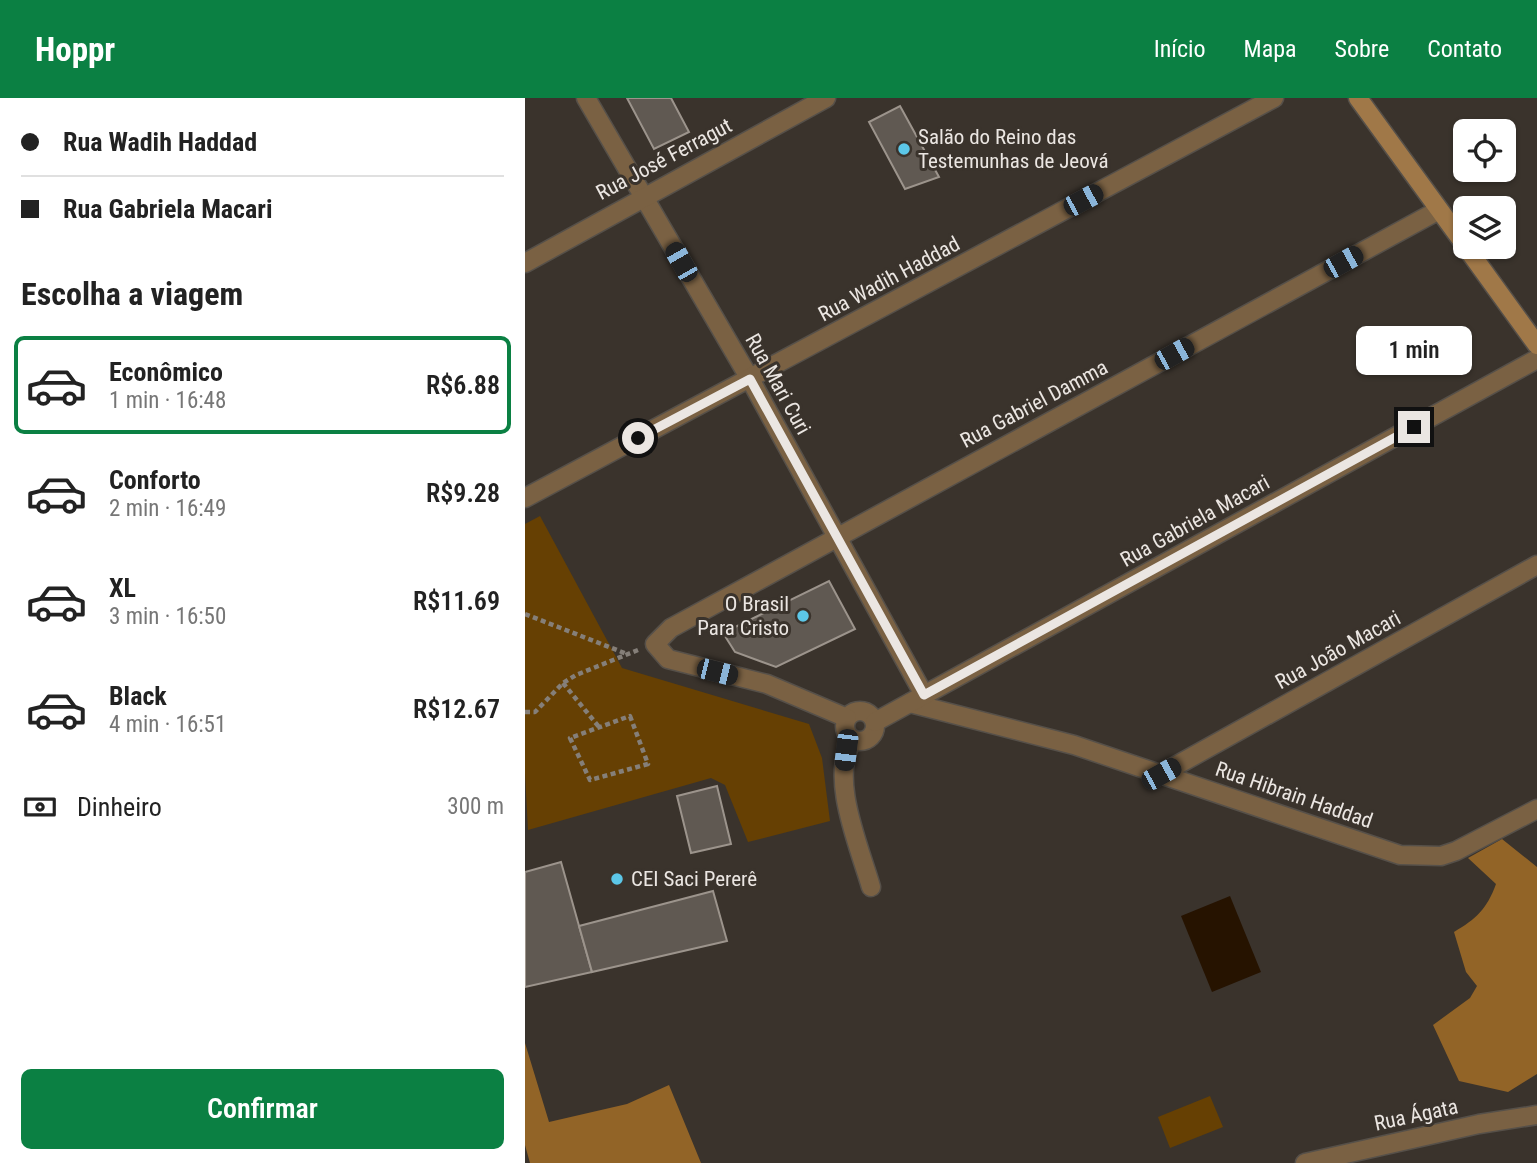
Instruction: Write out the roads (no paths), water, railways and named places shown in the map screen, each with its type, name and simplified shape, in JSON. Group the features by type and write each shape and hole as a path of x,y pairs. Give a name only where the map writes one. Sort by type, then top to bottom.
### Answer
{"street":[{"name":"Rua Mari Curi","path":"586,98 750,379 836,537 917,699"},
{"name":"Rua José Ferragut","path":"525,263 826,98"},
{"name":"Rua Wadih Haddad","path":"525,498 1274,98"},
{"path":"1358,98 1453,229"},
{"name":"Rua Gabriel Damma","path":"848,718 767,684 668,659 655,644 671,628 1439,210"},
{"path":"1474,259 1537,345"},
{"name":"Rua Gabriela Macari","path":"875,722 1537,359"},
{"name":"Rua João Macari","path":"1161,774 1537,565"},
{"name":"Rua Hibrain Haddad","path":"917,699 1073,745 1400,855 1441,856 1456,851 1537,809"},
{"path":"860,711 869,714 875,722 874,732 868,740 853,740 845,728 848,718 860,711"},
{"path":"853,740 846,750 843,777 848,807 871,887"},
{"name":"Rua Ágata","path":"1311,1162 1479,1124 1537,1115"}],"place":[{"name":"Salão do Reino das Testemunhas de Jeová","path":"904,149"},
{"name":"O Brasil Para Cristo","path":"803,616"},
{"name":"CEI Saci Pererê","path":"617,879"}]}
